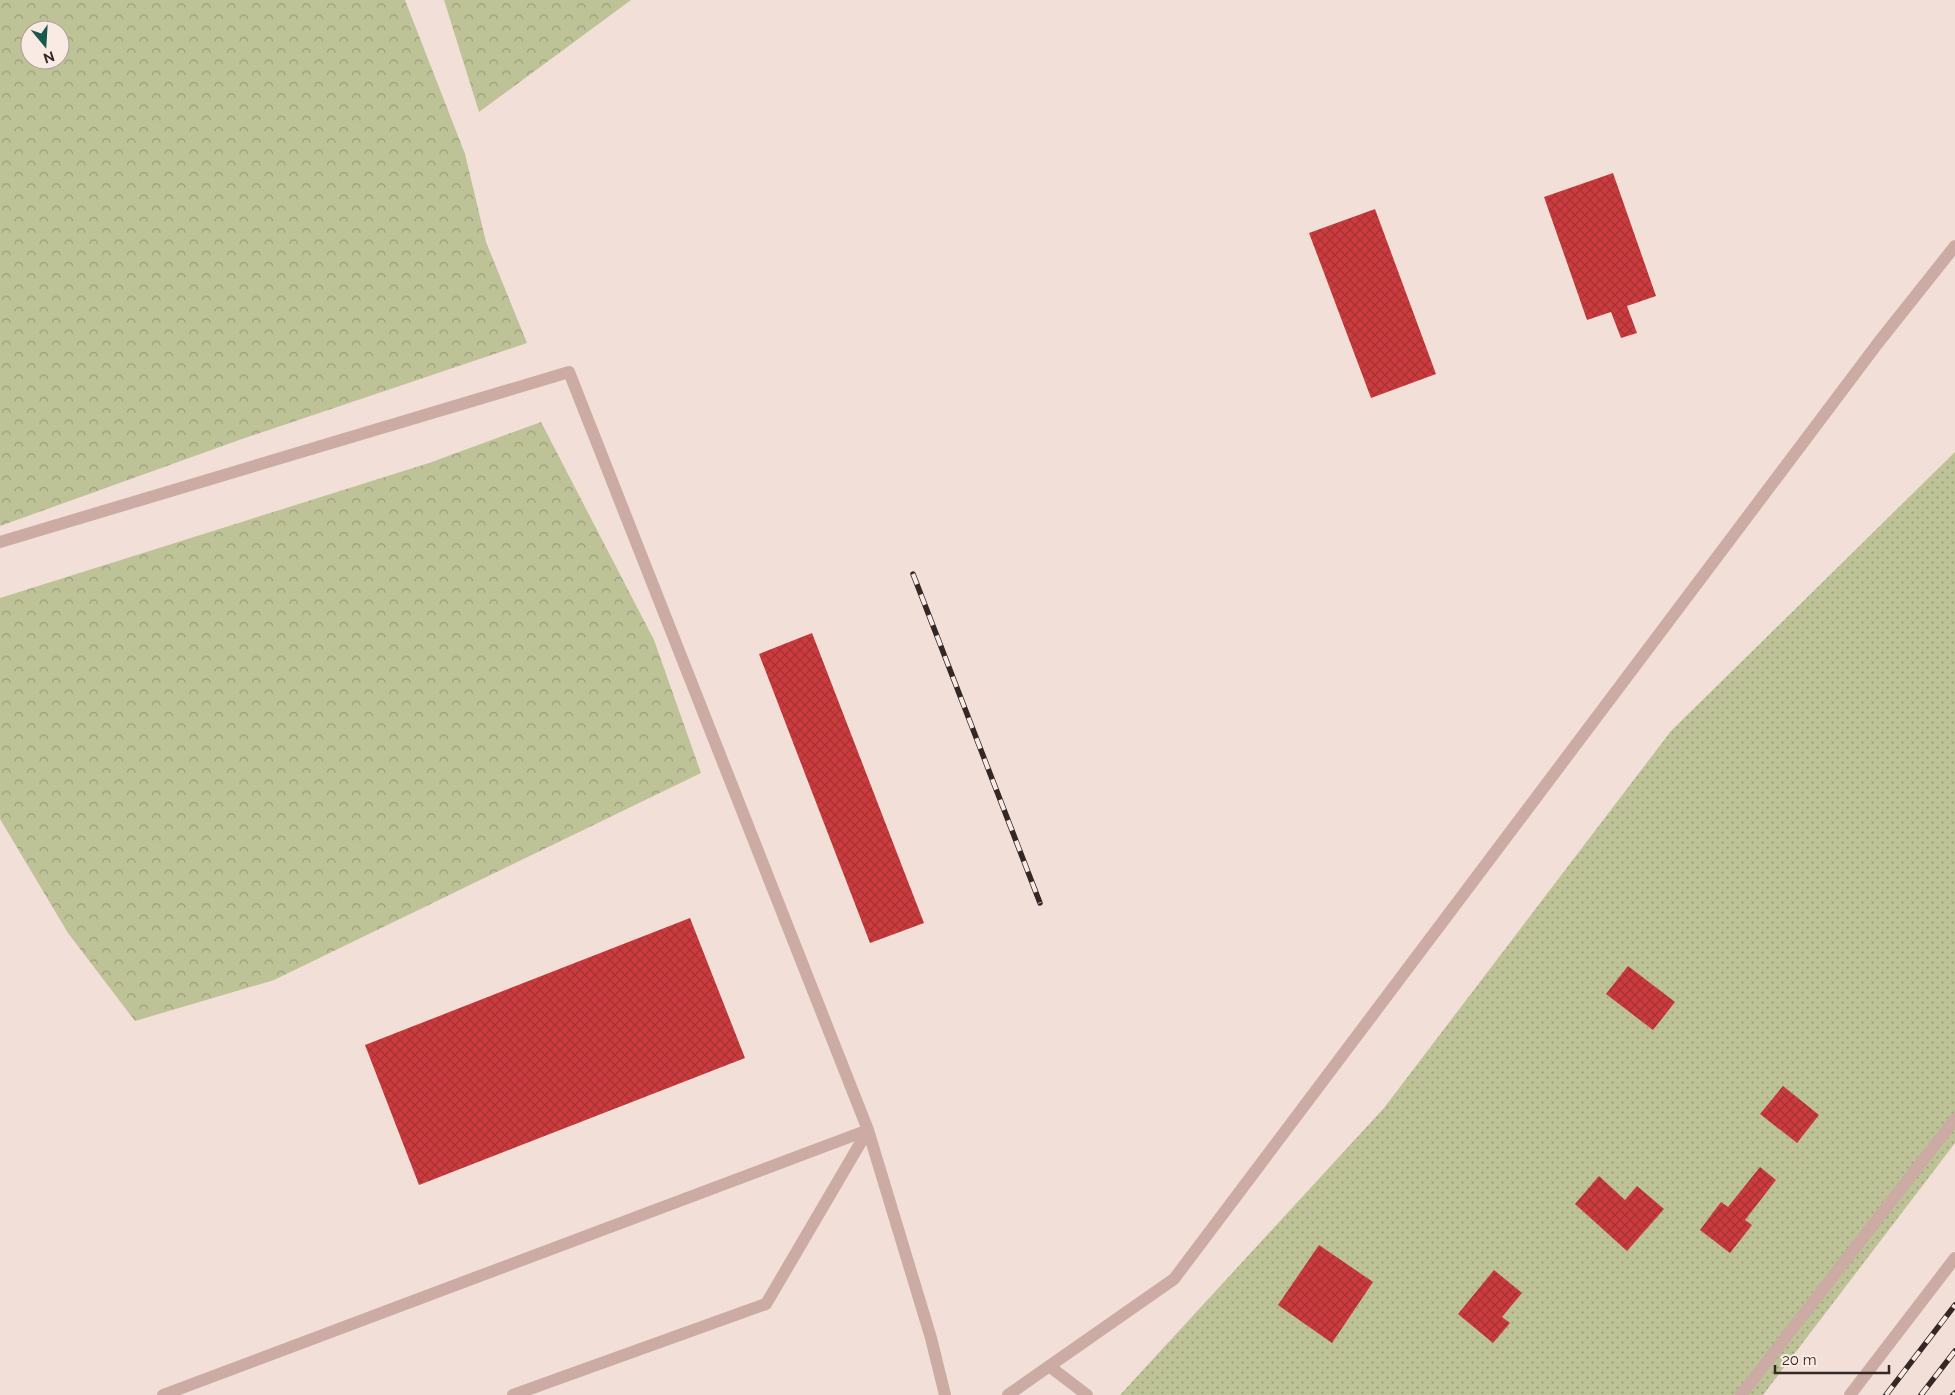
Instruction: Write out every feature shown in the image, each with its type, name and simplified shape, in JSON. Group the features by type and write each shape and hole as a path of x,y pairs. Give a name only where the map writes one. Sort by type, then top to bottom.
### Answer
{"street":[{"path":"1008,1395 1174,1279 1866,359 1955,246"},
{"path":"0,542 569,372 868,1130 931,1338 945,1395"},
{"path":"1741,1395 1955,1119"},
{"path":"163,1395 868,1130"},
{"path":"513,1395 766,1304 868,1130"},
{"path":"1850,1395 1955,1258"},
{"path":"1049,1366 1087,1395"}],"green space":[{"path":"0,0 405,0 465,154 486,242 527,343 242,439 0,526"},
{"path":"444,0 631,0 479,112"},
{"path":"541,422 654,640 701,773 274,980 135,1021 68,933 0,819 0,598 429,463"},
{"path":"1955,452 1955,1143 1763,1395 1120,1395 1384,1108 1671,731"}],"building":[{"path":"1613,173 1656,296 1627,306 1637,333 1621,338 1611,312 1587,320 1544,197"},
{"path":"1375,209 1436,374 1371,398 1309,233"},
{"path":"812,633 924,923 870,943 759,654"},
{"path":"690,918 745,1058 419,1185 365,1045"},
{"path":"1628,966 1675,1002 1653,1030 1606,994"},
{"path":"1783,1086 1819,1115 1797,1143 1760,1114"},
{"path":"1760,1167 1776,1180 1745,1220 1752,1225 1730,1253 1700,1230 1721,1202 1728,1207"},
{"path":"1599,1176 1625,1200 1637,1186 1664,1209 1627,1251 1575,1204"},
{"path":"1319,1245 1373,1282 1332,1343 1278,1305"},
{"path":"1494,1270 1522,1293 1502,1317 1510,1323 1493,1343 1458,1314"}],"railway":[{"path":"913,574 1040,903"},
{"path":"1886,1395 1955,1305"},
{"path":"1921,1395 1955,1351"}]}
